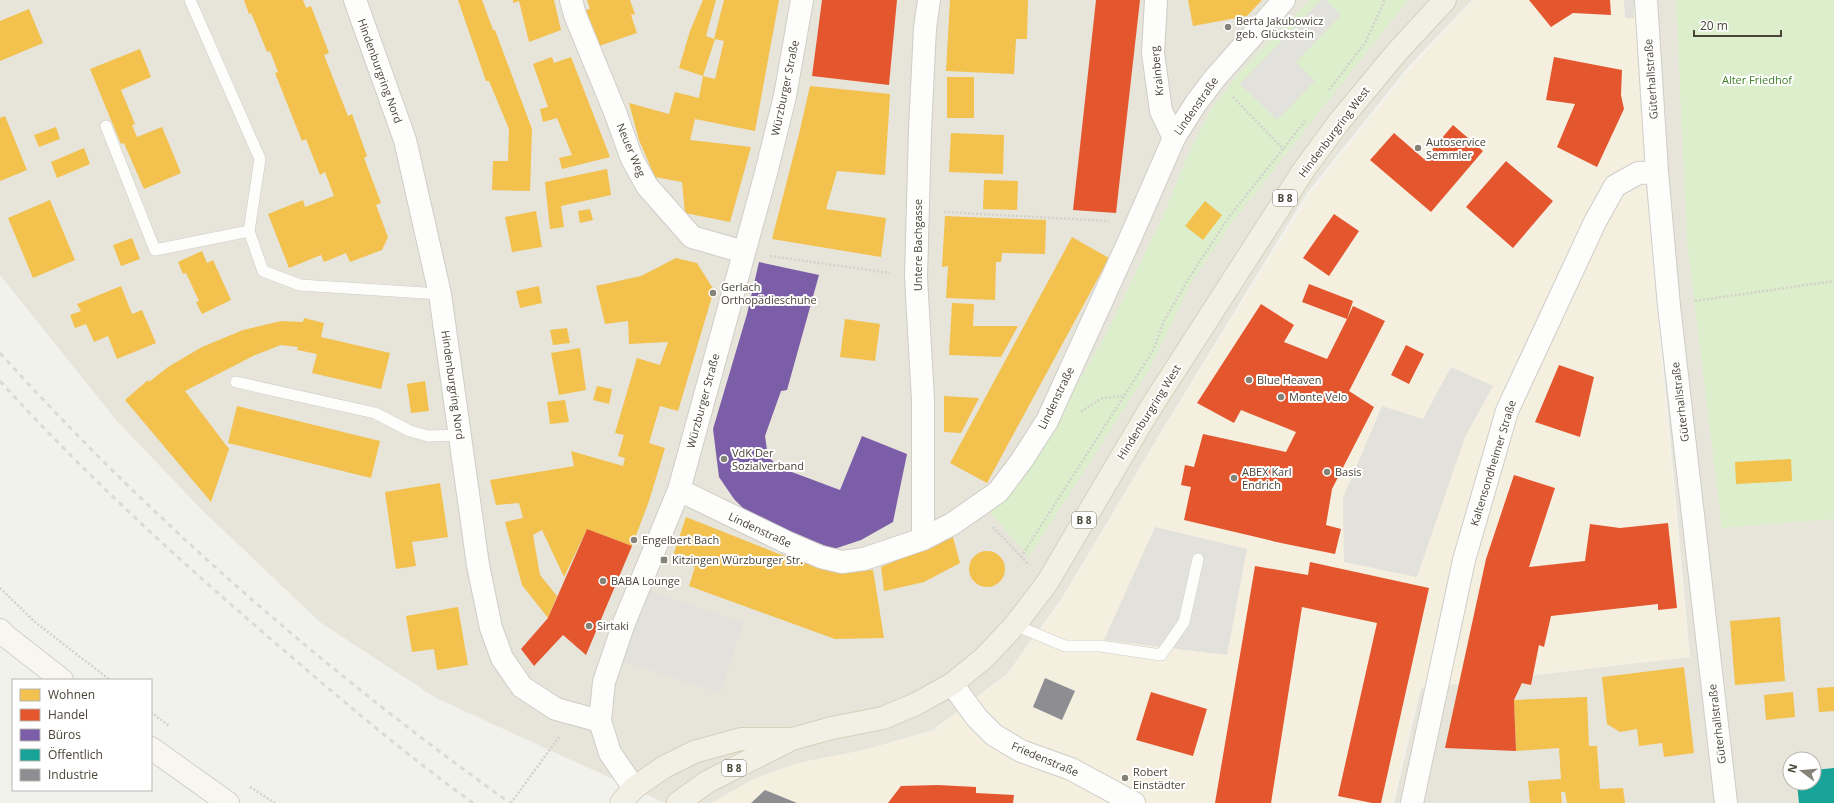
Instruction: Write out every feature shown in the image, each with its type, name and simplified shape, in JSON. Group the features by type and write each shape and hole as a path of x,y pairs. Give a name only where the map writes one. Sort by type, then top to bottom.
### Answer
{"main road":[{"name":"Hindenburgring West","path":"792,739 832,728 882,718 916,704 952,684 984,658 1016,625 1047,584 1148,412 1303,171 1339,122 1397,52 1445,0"},
{"path":"0,630 61,679"},
{"name":"B 8","path":"628,795 664,767 694,752 741,739 792,739"},
{"name":"B 8","path":"678,803 707,782 792,739"},
{"path":"152,749 228,803"}],"street":[{"name":"Hindenburgring Nord","path":"355,0 405,140 440,294 478,565 491,628 502,658 522,687 556,709 600,721"},
{"name":"Neuer Weg","path":"571,0 575,15 615,112 632,159 647,186 692,237 744,252"},
{"name":"Würzburger Straße","path":"628,795 610,754 600,721 604,682 624,623 679,490 766,173 785,96 802,0"},
{"name":"Untere Bachgasse","path":"923,539 923,400 916,277 925,36 929,0"},
{"name":"Krainberg","path":"1156,0 1153,53 1162,111 1174,138"},
{"name":"Lindenstraße","path":"679,490 786,542 821,557 842,562 864,559 923,539 952,524 998,492 1022,460 1047,421 1174,138 1196,103 1215,78 1284,0"},
{"name":"Güterhallstraße","path":"1646,0 1657,172 1669,306 1726,803"},
{"name":"Kaltensondheimer Straße","path":"1412,803 1464,560 1507,411 1595,222 1615,186 1638,173 1657,172"},
{"name":"Friedenstraße","path":"952,684 977,718 994,735 1021,751 1071,769 1134,803"}],"lane":[{"path":"190,0 260,159 249,231 263,271 300,285 440,294"},
{"path":"106,126 155,250 249,231"},
{"path":"236,382 375,413 410,431 428,436 460,435"},
{"path":"1016,625 1065,646 1100,646 1162,654 1184,622 1198,559"}],"path":[{"path":"1326,93 1365,44 1385,0"},
{"path":"1215,78 1283,149"},
{"path":"992,526 1021,557 1154,348 1164,321 1189,278 1229,217 1307,118"},
{"path":"918,211 1137,222"},
{"path":"744,252 916,277"},
{"path":"1669,306 1834,281"},
{"path":"1079,413 1102,398 1124,396"},
{"path":"0,588 35,622 109,679"},
{"path":"511,803 558,737 600,721"}],"shaded area":[{"path":"0,0 1472,0 1408,67 1307,193 1164,427 1062,598 1007,674 933,730 864,750 798,763 754,779 711,803 665,803 436,698 321,623 203,511 117,421 0,275"},
{"path":"1321,0 1326,0 1341,15 1296,62 1315,81 1277,120 1240,84"},
{"path":"1474,0 1635,0 1651,246 1689,657 1420,687 1392,803 712,803 755,779 798,763 864,750 934,731 1007,675 1062,600 1165,427 1310,194 1410,69"},
{"path":"1624,0 1634,0 1634,18 1625,18"},
{"path":"1637,0 1834,0 1834,803 1394,803 1421,688 1690,657 1653,247"},
{"path":"1451,367 1493,386 1465,437 1417,577 1344,562 1343,498 1382,406 1423,419"},
{"path":"1155,527 1247,549 1227,655 1104,640"},
{"path":"647,590 743,623 720,693 623,661"}],"green space":[{"path":"1310,0 1408,0 1234,220 1192,281 1149,370 1029,557 989,511 1054,423 1104,338 1165,212 1187,157 1211,109 1238,74"},
{"name":"Alter Friedhof","path":"1676,0 1834,0 1834,519 1722,528 1687,242"}],"building: Wohnen":[{"path":"244,0 303,0 306,8 311,6 329,53 324,55 348,116 352,114 367,156 364,158 381,203 376,205 388,237 382,250 350,262 346,253 324,262 321,255 289,268 268,214 303,200 305,207 334,196 325,172 320,175 306,139 302,141 275,73 278,72 270,51 267,52"},
{"path":"458,0 482,0 493,30 495,30 532,129 530,191 492,190 493,161 508,161 509,129 489,81 486,81"},
{"path":"513,0 554,0 561,30 529,42 519,1 513,3"},
{"path":"587,0 630,0 635,14 631,15 637,33 599,46 586,10 590,9"},
{"path":"703,0 716,0 706,36 714,39 724,0 779,0 755,131 695,119 690,140 751,147 730,222 685,213 682,182 655,177 639,140 629,103 669,114 675,92 699,98 703,76 679,68 690,31","holes":["715,39 724,41 715,79 703,76"]},
{"path":"950,0 1028,0 1027,39 1016,39 1014,74 946,71"},
{"path":"1188,0 1262,0 1247,16 1193,26"},
{"path":"29,9 43,43 0,61 0,21"},
{"path":"140,49 151,77 121,90 135,124 132,125 137,137 162,127 181,173 144,189 124,143 121,144 90,69"},
{"path":"552,57 554,63 571,57 610,157 562,169 559,158 572,155 557,118 543,122 540,109 548,107 533,64"},
{"path":"947,77 974,77 974,118 947,118"},
{"path":"810,86 890,94 885,175 837,171 826,209 886,218 881,257 772,239"},
{"path":"5,116 27,170 0,181 0,118"},
{"path":"56,127 60,139 39,147 34,135"},
{"path":"951,133 1004,135 1003,174 949,172"},
{"path":"84,148 90,164 57,178 51,162"},
{"path":"607,169 611,195 561,206 564,227 550,229 545,182"},
{"path":"984,180 1018,181 1017,210 983,209"},
{"path":"50,200 75,260 33,278 8,218"},
{"path":"1205,201 1222,215 1203,240 1185,226"},
{"path":"590,209 593,220 580,223 578,211"},
{"path":"536,211 542,247 512,252 505,217"},
{"path":"945,216 1046,220 1045,254 1002,253 1001,262 996,262 995,300 946,298 948,266 942,267"},
{"path":"1072,237 1109,258 987,483 950,463"},
{"path":"132,238 140,259 121,266 113,245"},
{"path":"202,251 207,263 213,260 231,300 202,314 196,302 199,301 186,273 183,274 178,262"},
{"path":"676,258 697,263 714,290 678,411 660,406 649,443 665,448 649,501 632,546 587,529 564,577 542,530 533,535 540,575 557,596 548,618 522,585 505,522 523,518 519,503 496,505 490,480 574,466 571,451 623,466 625,458 618,456 624,435 615,433 637,358 660,365 668,342 629,344 628,321 605,324 596,286 641,276"},
{"path":"121,286 132,314 142,310 156,343 117,359 108,336 94,342 86,324 75,328 70,315 81,311 77,304"},
{"path":"539,286 542,303 520,308 516,291"},
{"path":"952,303 974,304 973,326 1018,326 1001,357 949,355"},
{"path":"304,318 324,323 321,337 390,353 381,389 312,373 317,354 297,350 298,347 281,345 253,356 185,391 229,449 211,502 125,400 148,380 149,382 168,367 202,347 243,330 281,321 303,322"},
{"path":"845,319 880,324 875,361 840,357"},
{"path":"567,328 570,343 553,345 550,330"},
{"path":"580,348 586,390 559,395 551,353"},
{"path":"425,381 429,411 411,413 407,384"},
{"path":"597,386 612,389 609,404 593,400"},
{"path":"944,396 979,398 961,433 944,432"},
{"path":"565,400 569,422 550,424 547,402"},
{"path":"237,406 380,441 371,478 228,443"},
{"path":"1791,459 1792,481 1736,484 1735,462"},
{"path":"440,483 448,537 412,542 416,566 396,569 385,492"},
{"path":"686,517 779,554 836,572 873,570 884,638 835,639 689,586 695,567 672,559"},
{"path":"953,537 960,563 924,582 884,591 881,567"},
{"path":"991,551 1000,556 1004,562 1004,576 1000,582 991,587 983,587 974,582 970,576 969,565 974,556 980,552"},
{"path":"458,607 468,665 437,670 434,649 412,652 406,616"},
{"path":"1780,617 1785,681 1735,685 1730,621"},
{"path":"1684,667 1694,753 1664,757 1662,743 1639,746 1637,729 1620,732 1607,724 1602,677"},
{"path":"1834,687 1834,711 1819,712 1817,688"},
{"path":"1793,692 1795,717 1766,720 1764,695"},
{"path":"1587,697 1589,746 1597,746 1600,789 1623,788 1625,803 1567,803 1565,792 1561,792 1562,803 1530,803 1528,781 1561,779 1559,748 1516,751 1514,700"}],"building: Handel":[{"path":"822,0 897,0 889,85 812,76"},
{"path":"1096,0 1140,0 1116,213 1073,210"},
{"path":"1529,0 1610,0 1611,15 1573,13 1551,27"},
{"path":"1554,57 1622,70 1621,95 1624,109 1597,167 1557,147 1575,104 1546,100"},
{"path":"1453,125 1483,151 1431,212 1370,160 1394,133 1424,159"},
{"path":"1506,161 1553,201 1513,248 1466,207"},
{"path":"1334,214 1359,231 1329,276 1303,258"},
{"path":"1309,284 1353,301 1347,319 1302,302"},
{"path":"1261,304 1294,325 1284,342 1327,359 1353,306 1385,321 1349,391 1374,407 1332,489 1326,525 1341,529 1335,554 1184,520 1191,487 1181,485 1185,465 1194,467 1203,434 1286,452 1296,432 1241,410 1234,423 1197,403"},
{"path":"1406,345 1424,354 1409,384 1391,375"},
{"path":"1559,365 1594,377 1580,437 1535,422"},
{"path":"1514,475 1555,488 1529,567 1585,561 1590,524 1620,528 1668,523 1677,608 1658,610 1658,604 1551,616 1544,647 1539,645 1531,685 1522,683 1514,700 1516,751 1445,748 1486,559"},
{"path":"587,529 632,546 586,655 563,635 534,666 521,649 548,618"},
{"path":"1310,562 1429,588 1381,803 1372,803 1338,796 1377,623 1302,607 1271,803 1215,803 1255,566 1308,575"},
{"path":"1151,692 1207,709 1193,756 1136,740"},
{"path":"938,785 976,787 976,793 1014,795 1013,803 888,803 901,786"}],"building: Büros":[{"path":"759,262 819,275 787,390 781,391 765,436 768,457 781,468 840,490 862,436 907,454 893,522 861,540 834,549 755,520 734,499 719,477 713,429 747,314"}],"building: Öffentlich":[{"path":"1834,768 1834,803 1799,803 1798,791 1822,791 1822,769"}],"building: Industrie":[{"path":"1045,678 1075,691 1062,720 1033,707"},
{"path":"765,790 797,803 751,803"}],"railway":[{"path":"0,353 118,476 243,592 307,647 374,701 441,753 510,803"},
{"path":"0,381 33,417 101,485 207,584 375,727 423,766 473,803"}],"place":[{"name":"Berta Jakubowicz geb. Glückstein","path":"1228,27"},
{"name":"Autoservice Semmler","path":"1418,148"},
{"name":"Gerlach Orthopädieschuhe","path":"713,293"},
{"name":"Blue Heaven","path":"1249,380"},
{"name":"Monte Velo","path":"1281,397"},
{"name":"VdK Der Sozialverband","path":"724,459"},
{"name":"Basis","path":"1327,472"},
{"name":"ABEX Karl Endrich","path":"1234,478"},
{"name":"Engelbert Bach","path":"634,540"},
{"name":"Kitzingen Würzburger Str.","path":"664,560"},
{"name":"BABA Lounge","path":"603,581"},
{"name":"Sirtaki","path":"589,626"},
{"name":"Robert Einstädter","path":"1125,778"}]}
